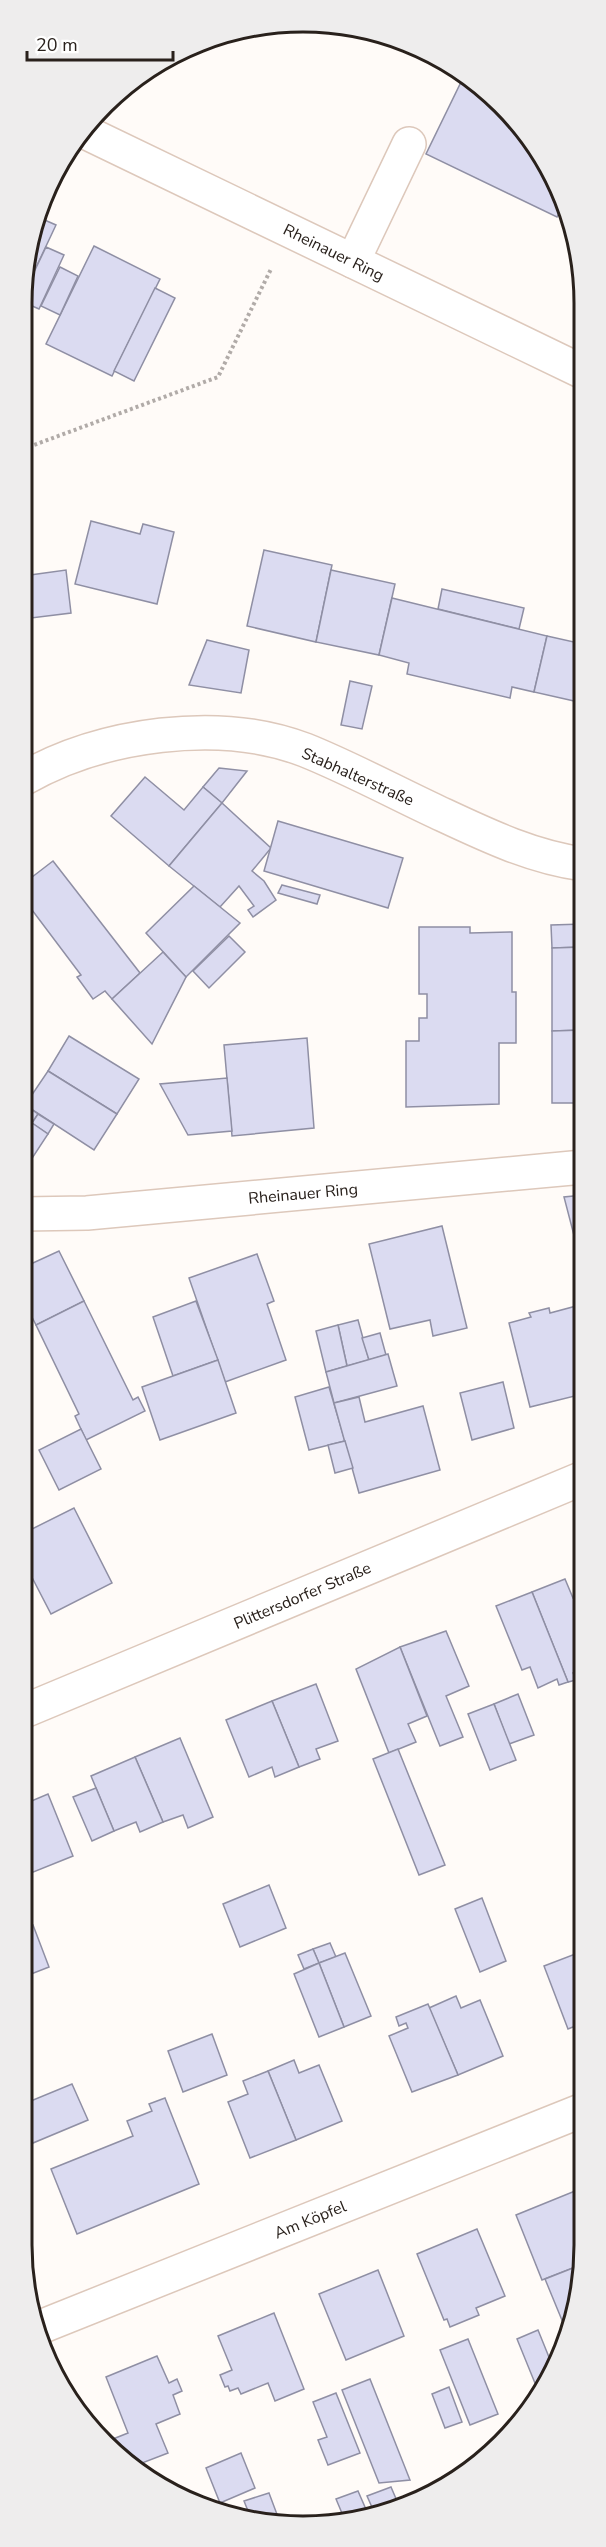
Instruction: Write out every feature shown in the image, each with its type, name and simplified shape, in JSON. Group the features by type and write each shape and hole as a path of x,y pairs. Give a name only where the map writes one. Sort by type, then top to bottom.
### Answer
{"street":[{"name":"Rheinauer Ring","path":"91,135 574,368"},
{"path":"352,261 409,144"},
{"name":"Stabhalterstraße","path":"32,773 42,767 89,749 146,736 197,733 249,737 303,750 507,844 574,862"},
{"name":"Rheinauer Ring","path":"32,1214 87,1213 574,1168"},
{"name":"Plittersdorfer Straße","path":"32,1708 574,1482"},
{"name":"Am Köpfel","path":"44,2325 574,2115"}],"path":[{"path":"32,446 218,377 290,230"}],"building":[{"path":"461,82 495,111 529,152 547,183 559,213 557,217 426,154"},
{"path":"45,220 56,225 33,273"},
{"path":"94,246 160,279 112,376 46,344"},
{"path":"46,247 64,255 39,309 32,306 33,273"},
{"path":"60,267 78,276 60,315 41,306"},
{"path":"155,288 175,298 134,381 114,371"},
{"path":"91,521 140,534 143,524 174,532 157,604 75,584"},
{"path":"264,550 332,565 316,642 247,626"},
{"path":"66,570 71,613 32,618 32,575"},
{"path":"331,570 395,584 379,655 316,642"},
{"path":"442,589 524,608 519,629 438,609"},
{"path":"392,598 547,636 534,692 512,687 510,698 407,674 409,663 379,655"},
{"path":"547,636 574,642 574,701 534,692"},
{"path":"207,640 249,650 241,693 189,685"},
{"path":"350,681 372,686 362,729 341,725"},
{"path":"219,768 247,771 222,803 203,787"},
{"path":"145,777 184,810 203,787 222,803 169,866 111,816"},
{"path":"222,803 271,848 252,871 264,881 276,900 253,917 248,910 254,906 239,886 220,907 169,866"},
{"path":"278,821 403,858 388,908 264,871"},
{"path":"53,861 140,973 112,999 105,991 93,999 77,977 81,975 32,910 32,877"},
{"path":"282,885 320,895 317,904 278,893"},
{"path":"194,886 240,923 186,977 146,933"},
{"path":"574,924 574,947 552,948 551,925"},
{"path":"419,927 470,927 470,933 512,932 512,992 516,992 516,1043 499,1043 499,1104 406,1107 406,1041 419,1041 419,1018 427,1018 427,994 419,994"},
{"path":"229,936 245,952 209,988 193,971"},
{"path":"574,947 574,1030 552,1031 552,948"},
{"path":"163,952 186,977 152,1044 112,999"},
{"path":"574,1030 574,1103 552,1103 552,1031"},
{"path":"69,1036 139,1079 117,1114 48,1071"},
{"path":"307,1038 314,1128 232,1136 224,1045"},
{"path":"48,1071 117,1114 94,1150 32,1110 32,1095"},
{"path":"227,1078 232,1131 188,1135 160,1084"},
{"path":"32,1110 38,1114 32,1123"},
{"path":"38,1114 54,1124 48,1134 32,1123"},
{"path":"32,1123 48,1134 32,1158"},
{"path":"574,1196 574,1235 564,1197"},
{"path":"442,1226 467,1328 433,1336 430,1320 390,1329 369,1244"},
{"path":"59,1251 84,1301 36,1325 32,1317 32,1263"},
{"path":"257,1254 274,1301 267,1304 286,1360 225,1382 189,1278"},
{"path":"84,1301 133,1400 138,1397 145,1411 86,1440 75,1416 79,1414 36,1325"},
{"path":"196,1301 218,1360 173,1376 153,1317"},
{"path":"574,1307 574,1396 530,1407 509,1323 531,1317 529,1313 549,1308 550,1313"},
{"path":"358,1320 369,1360 347,1366 338,1325"},
{"path":"338,1325 347,1366 326,1372 316,1331"},
{"path":"380,1333 386,1355 369,1360 362,1338"},
{"path":"388,1354 397,1386 334,1403 326,1372"},
{"path":"218,1360 236,1413 160,1440 142,1387"},
{"path":"503,1382 514,1428 472,1440 460,1393"},
{"path":"329,1387 345,1441 309,1450 295,1397"},
{"path":"359,1397 365,1422 423,1406 440,1470 359,1493 334,1403"},
{"path":"81,1429 101,1469 59,1490 39,1450"},
{"path":"345,1441 353,1468 335,1473 328,1445"},
{"path":"74,1508 112,1583 51,1614 32,1577 32,1529"},
{"path":"565,1579 574,1598 574,1680 568,1682 532,1592"},
{"path":"532,1592 568,1682 559,1685 557,1679 538,1688 530,1667 522,1670 496,1606"},
{"path":"446,1631 469,1686 446,1696 463,1737 440,1746 400,1647"},
{"path":"400,1647 427,1716 408,1724 416,1742 389,1753 356,1669"},
{"path":"316,1684 338,1741 316,1749 320,1759 299,1767 272,1701"},
{"path":"518,1694 534,1735 509,1744 494,1704"},
{"path":"272,1701 299,1767 275,1777 272,1767 249,1777 226,1720"},
{"path":"494,1704 516,1760 490,1770 468,1714"},
{"path":"180,1738 213,1817 188,1828 183,1815 163,1822 135,1757"},
{"path":"398,1749 445,1865 419,1875 373,1759"},
{"path":"135,1757 163,1822 140,1832 136,1822 114,1831 91,1776"},
{"path":"96,1788 114,1831 92,1841 73,1797"},
{"path":"48,1794 73,1856 32,1873 32,1801"},
{"path":"269,1885 286,1928 240,1947 223,1904"},
{"path":"482,1898 506,1961 480,1972 455,1909"},
{"path":"32,1925 49,1967 32,1974"},
{"path":"330,1943 336,1957 319,1963 313,1949"},
{"path":"313,1949 319,1963 304,1969 298,1955"},
{"path":"345,1953 371,2016 344,2027 319,1963"},
{"path":"574,1954 574,2027 568,2029 544,1966"},
{"path":"319,1963 344,2027 319,2037 294,1974"},
{"path":"456,1996 461,2008 480,2000 503,2056 458,2075 429,2008"},
{"path":"428,2004 458,2075 412,2092 389,2036 408,2028 406,2023 399,2026 396,2017"},
{"path":"212,2034 227,2075 183,2092 168,2051"},
{"path":"294,2060 299,2073 319,2065 342,2121 296,2140 268,2071"},
{"path":"268,2071 296,2140 250,2158 228,2102 248,2094 243,2081"},
{"path":"72,2084 88,2120 32,2143 32,2100"},
{"path":"165,2098 199,2184 77,2234 51,2169 133,2136 127,2121 152,2111 149,2104"},
{"path":"574,2191 573,2268 542,2280 516,2215"},
{"path":"477,2229 505,2296 476,2308 479,2315 450,2327 447,2319 444,2320 417,2254"},
{"path":"573,2268 563,2322 545,2279"},
{"path":"378,2270 404,2336 346,2360 319,2294"},
{"path":"274,2313 304,2389 275,2401 268,2383 241,2394 238,2388 230,2391 228,2386 225,2387 220,2375 232,2370 218,2336"},
{"path":"538,2330 549,2358 535,2384 517,2339"},
{"path":"468,2339 498,2414 470,2425 440,2350"},
{"path":"157,2356 169,2383 177,2379 182,2391 173,2395 180,2414 156,2424 168,2453 143,2463 114,2439 128,2433 106,2377"},
{"path":"370,2379 410,2480 379,2483 342,2390"},
{"path":"449,2387 462,2422 445,2428 432,2394"},
{"path":"336,2393 360,2453 328,2465 318,2440 327,2437 313,2402"},
{"path":"241,2453 255,2488 220,2502 206,2468"},
{"path":"391,2487 396,2499 372,2506 367,2496"},
{"path":"358,2491 365,2508 342,2512 336,2499"},
{"path":"269,2493 277,2514 247,2509 244,2501"}]}
